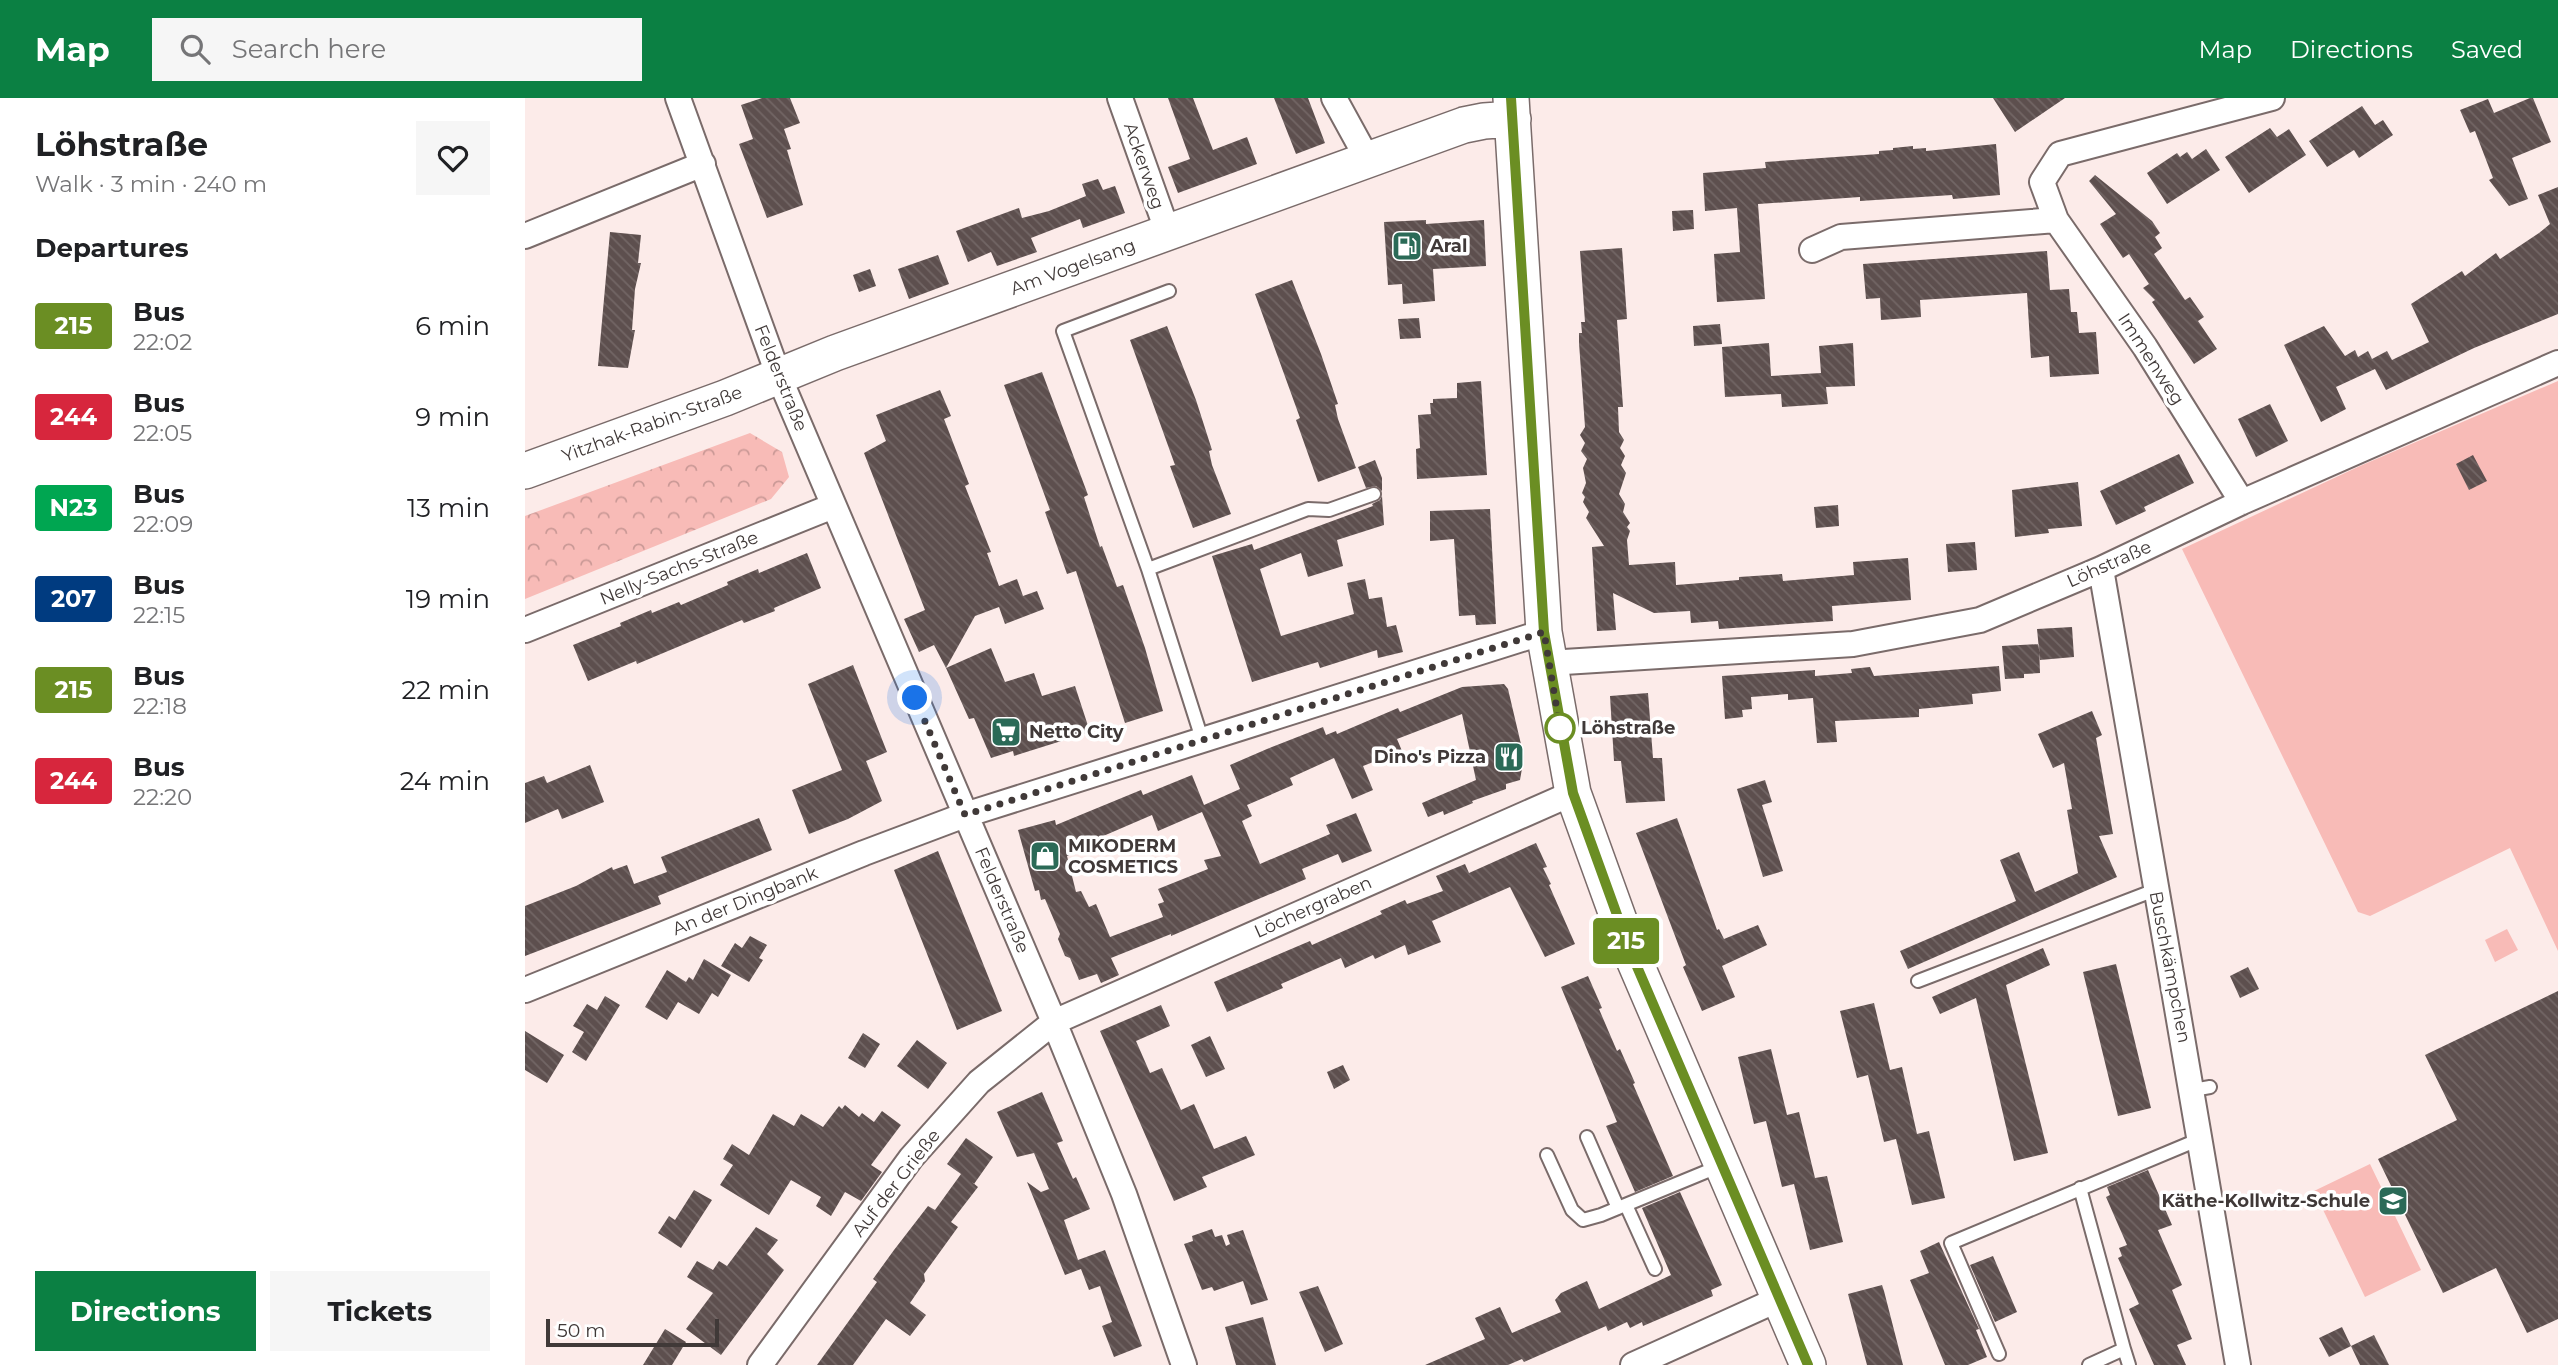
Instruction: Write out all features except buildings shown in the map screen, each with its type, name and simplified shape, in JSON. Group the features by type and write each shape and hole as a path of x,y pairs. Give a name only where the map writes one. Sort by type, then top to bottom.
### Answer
{"main road":[{"name":"Am Vogelsang","path":"779,377 835,353 1464,125 1484,121 1512,108"},
{"path":"1512,108 1546,648 1573,793 1629,948 1808,1365"},
{"name":"Yitzhak-Rabin-Straße","path":"525,471 779,377"}],"street":[{"name":"Felderstraße","path":"678,98 779,377 1124,1194 1184,1365"},
{"name":"Ackerweg","path":"1120,98 1168,233"},
{"path":"1334,98 1368,160"},
{"name":"Immenweg","path":"2242,502 2145,346 2056,220 2042,182 2060,154 2272,98"},
{"path":"525,236 703,164"},
{"path":"1812,250 1841,237 2056,220"},
{"name":"Löhstraße","path":"965,815 1202,739 1546,648 1853,644 1980,620 2101,569 2242,502 2558,363"},
{"name":"Nelly-Sachs-Straße","path":"525,630 833,506"},
{"name":"Buschkämpchen","path":"2101,569 2155,890 2201,1088 2200,1139 2238,1365"},
{"name":"Löchergraben","path":"1053,1022 1573,793"},
{"name":"An der Dingbank","path":"525,990 965,815"},
{"name":"Auf der Grieße","path":"760,1365 911,1158 979,1082 1053,1022"},
{"path":"1633,1365 1779,1299"}],"lane":[{"path":"1169,291 1063,331 1148,569 1202,739"},
{"path":"1148,569 1308,509 1329,510 1374,494"},
{"path":"1918,981 2155,890"},
{"path":"1587,1137 1655,1269"},
{"path":"1999,1354 1951,1243 2200,1139"},
{"path":"1547,1155 1572,1209 1583,1220 1722,1165"},
{"path":"2080,1188 2129,1365"},
{"path":"2089,1365 2124,1349"}],"green space":[{"path":"2558,381 2558,951 2510,848 2370,916 2358,912 2182,549 2360,466"},
{"path":"750,433 782,452 789,477 771,499 525,599 525,516"},
{"path":"2507,929 2518,950 2495,962 2485,940"},
{"path":"2370,1164 2421,1270 2365,1297 2314,1191"}],"bus line":[{"name":"215","path":"1511,98 1544,632 1573,793 1629,948 1808,1365"}],"place":[{"name":"Aral","path":"1407,246"},
{"name":"Löhstraße","path":"1560,728"},
{"name":"Netto City","path":"1006,732"},
{"name":"Dino's Pizza","path":"1509,757"},
{"name":"MIKODERM COSMETICS","path":"1045,856"},
{"name":"Käthe-Kollwitz-Schule","path":"2393,1201"}],"route":[{"path":"915,698 965,815 1544,632 1560,728"}]}
